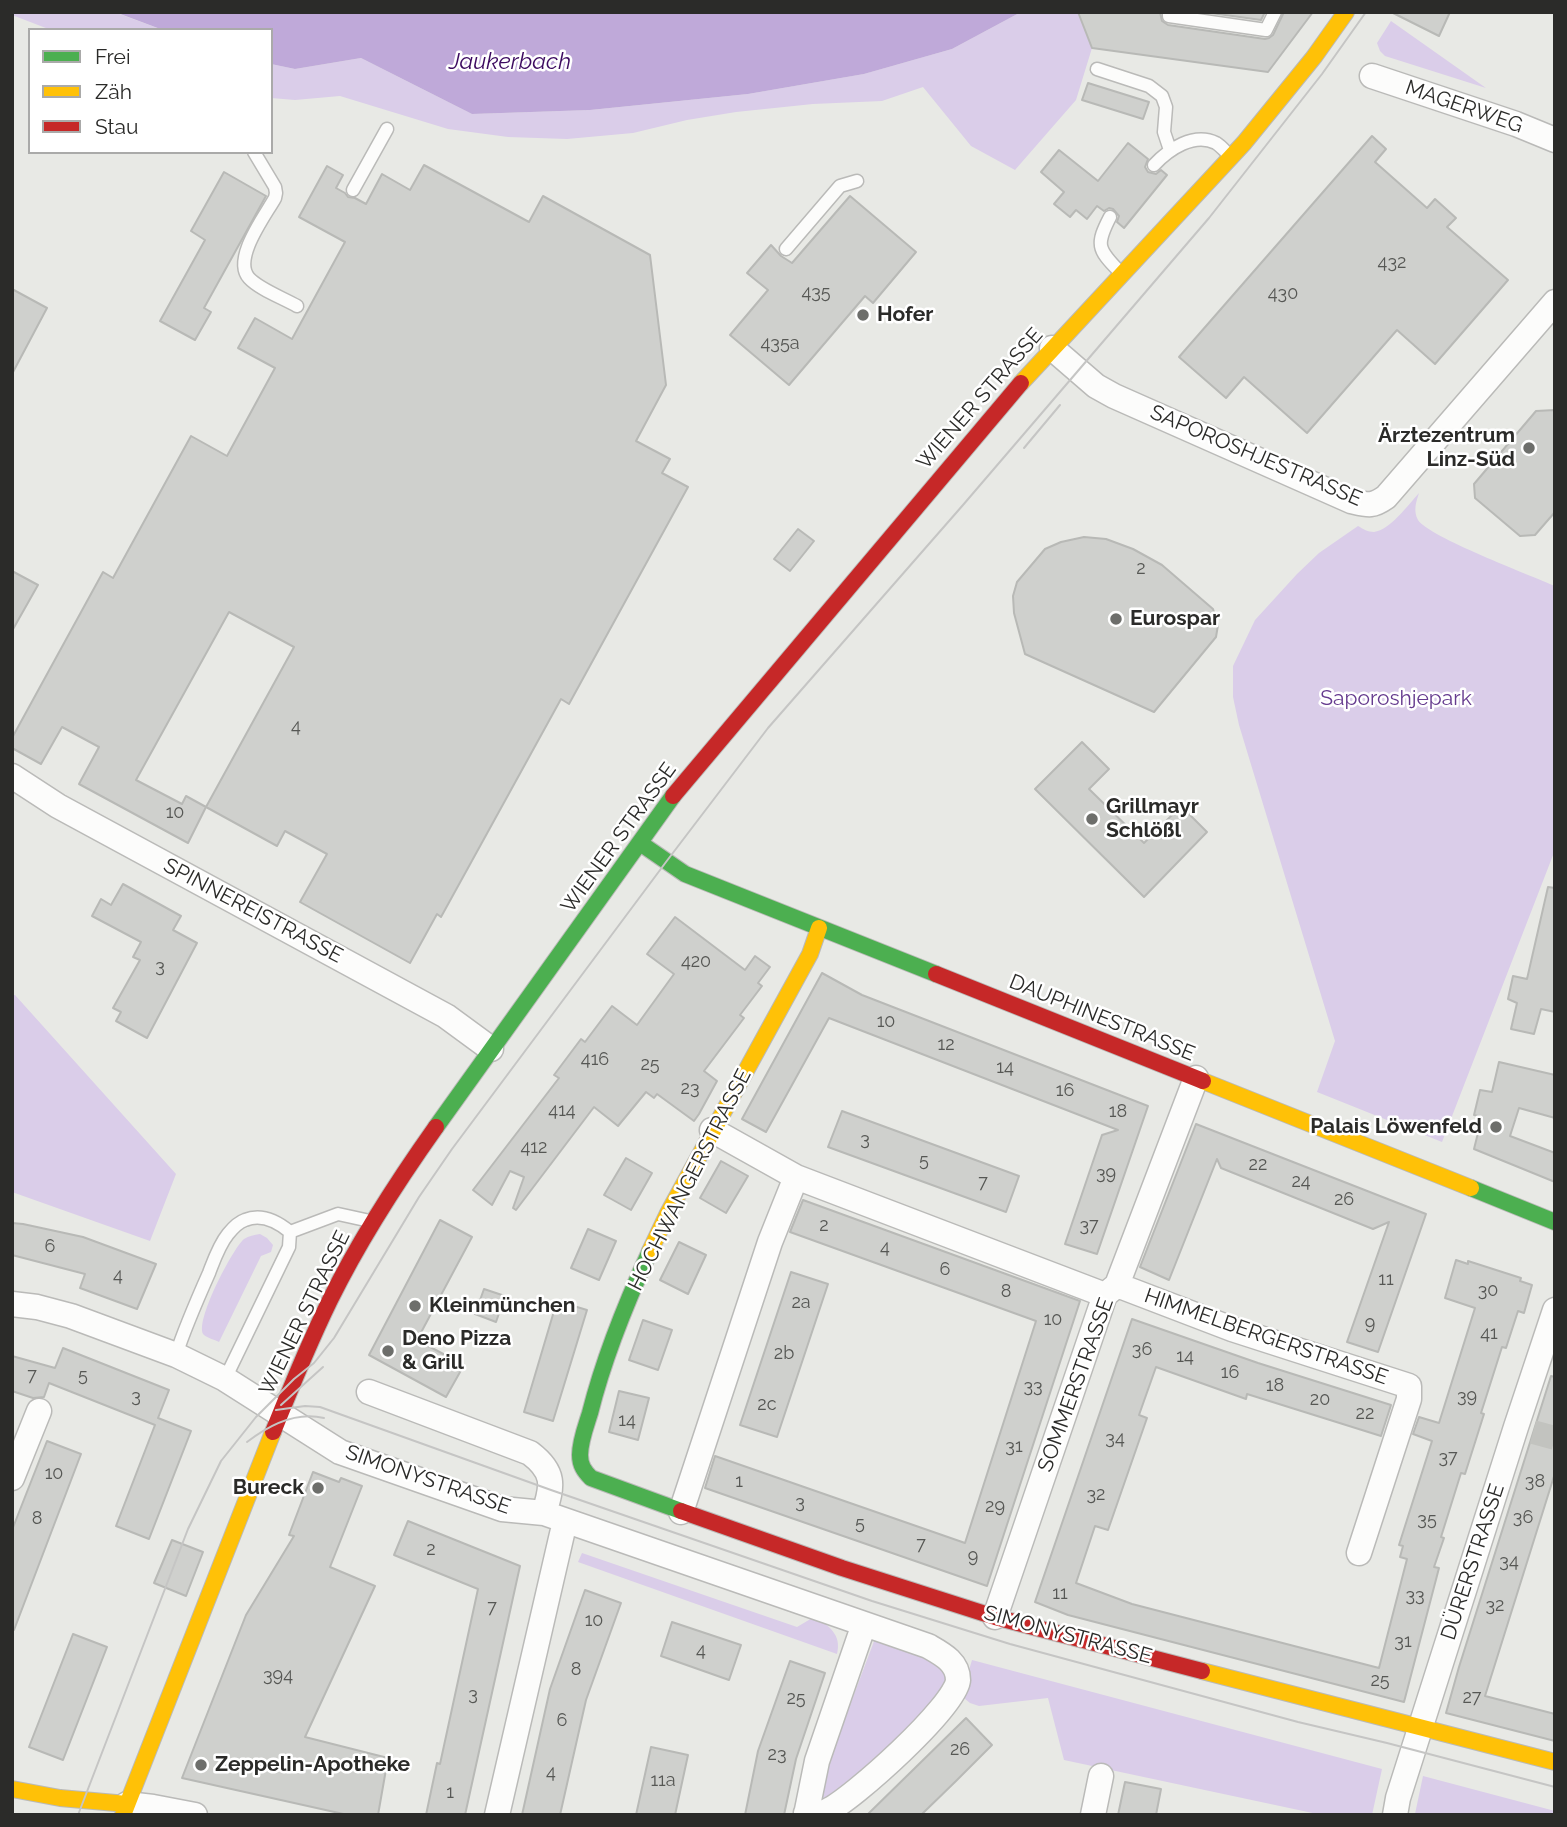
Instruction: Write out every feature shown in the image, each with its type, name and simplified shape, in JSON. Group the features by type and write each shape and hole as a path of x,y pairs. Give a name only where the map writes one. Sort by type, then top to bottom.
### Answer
{"main road":[{"name":"WIENER STRASSE","path":"125,1809 280,1414 331,1298 410,1164 676,793 746,706 1052,348 1232,157 1270,113 1346,12"},
{"name":"DAUPHINESTRASSE","path":"640,843 685,874 1555,1222"},
{"name":"HOCHWANGERSTRASSE","path":"591,1478 583,1471 579,1460 580,1450 603,1367 627,1302 646,1257 712,1130 810,954 819,928"},
{"name":"SIMONYSTRASSE","path":"591,1478 681,1512 995,1617 1555,1762"},
{"path":"12,1789 125,1809"}],"street":[{"name":"MAGERWEG","path":"1373,76 1516,124 1555,140"},
{"name":"SAPOROSHJESTRASSE","path":"1052,348 1096,386 1114,396 1351,501 1368,505 1376,504 1386,497 1555,302"},
{"name":"SPINNEREISTRASSE","path":"12,776 58,806 446,1016 491,1049"},
{"name":"SOMMERSTRASSE","path":"995,1617 1111,1290 1196,1078"},
{"name":"HIMMELBERGERSTRASSE","path":"712,1130 796,1177 1111,1290 1409,1386 1409,1399 1359,1553"},
{"path":"681,1512 770,1242 796,1177"},
{"name":"SIMONYSTRASSE","path":"12,1304 37,1307 71,1317 176,1355 225,1379 340,1452 502,1509 565,1521 864,1624"},
{"name":"DÜRERSTRASSE","path":"1395,1815 1421,1727 1525,1430 1555,1310"},
{"path":"369,1392 530,1453 549,1471 551,1490 565,1521 497,1815"},
{"path":"12,1478 38,1411"},
{"path":"864,1624 928,1646 944,1655 953,1664 958,1678 957,1687 947,1702 897,1755 854,1793 826,1812 806,1814 817,1761 864,1624"},
{"path":"1093,1815 1101,1776"},
{"path":"125,1809 153,1807 195,1815"}],"lane":[{"path":"1169,12 1169,16 1266,30 1275,12"},
{"path":"1097,69 1149,86 1162,96 1166,107 1164,132 1170,150"},
{"path":"352,190 387,130"},
{"path":"1154,165 1170,150 1184,143 1202,140 1216,143 1232,157"},
{"path":"255,154 276,192 244,256 245,271 253,281 297,306"},
{"path":"786,249 840,186 858,181"},
{"path":"1110,217 1100,245 1106,257 1122,274"},
{"path":"290,1233 338,1214 374,1221"},
{"path":"176,1355 219,1248 227,1235 245,1220 256,1218 269,1219 290,1233"},
{"path":"225,1379 289,1247 290,1233"}],"green space":[{"path":"12,12 114,12 158,28 46,28 12,15"},
{"path":"1021,12 1078,12 1092,48 1076,100 1015,170 971,146 923,87 882,101 813,104 736,112 633,133 567,139 508,137 448,129 340,96 295,100 273,98 273,64 295,69 361,58 472,114 590,110 748,94 864,74 952,49"},
{"path":"1391,21 1486,88 1385,56 1377,43"},
{"name":"Saporoshjepark","path":"1419,493 1416,513 1418,520 1426,527 1460,545 1555,586 1555,850 1442,1142 1317,1092 1335,1041 1239,725 1233,697 1233,666 1255,620 1319,553 1358,526 1374,532 1386,527"},
{"path":"12,995 15,995 176,1174 150,1241 12,1192"},
{"path":"260,1234 273,1245 271,1252 261,1256 219,1342 207,1337 202,1328 204,1317 224,1270 244,1239"},
{"path":"582,1553 797,1627 814,1617 833,1631 838,1641 837,1654 578,1562"},
{"path":"876,1636 949,1667 945,1694 827,1803 819,1802 827,1766"},
{"path":"972,1660 1382,1769 1372,1815 1322,1815 1064,1760 1048,1698 979,1706 959,1694 964,1687"},
{"path":"1423,1776 1555,1811 1555,1815 1415,1814"}],"water":[{"name":"Jaukerbach","path":"115,12 1021,12 952,49 864,74 748,94 590,110 472,114 361,58 295,69 273,64 273,28 158,28"}],"building":[{"path":"1078,12 1160,12 1162,21 1168,25 1265,39 1273,35 1284,12 1313,12 1268,72 1092,48"},
{"path":"1204,12 1265,12 1261,20"},
{"path":"1391,12 1450,12 1439,36"},
{"path":"1088,83 1149,102 1143,119 1082,100"},
{"path":"1372,136 1386,149 1375,162 1427,208 1435,199 1456,218 1447,227 1508,280 1435,364 1397,330 1307,433 1244,377 1226,398 1179,357"},
{"path":"1128,143 1148,159 1145,167 1148,172 1156,174 1161,170 1167,175 1124,228 1117,222 1119,216 1113,209 1104,211 1097,206 1087,219 1076,210 1070,217 1054,204 1064,192 1041,172 1059,150 1098,181"},
{"path":"424,165 529,222 543,196 650,255 666,385 636,441 670,459 662,473 688,487 569,704 561,699 441,917 437,914 410,963 300,902 327,854 285,831 277,846 206,807 188,843 79,784 99,747 62,727 41,764 12,748 12,738 103,572 113,578 191,436 227,456 275,368 238,348 255,318 292,339 345,242 299,217 327,166 343,175 336,188 348,197 366,204 382,174 410,190","holes":["229,612 294,647 206,807 186,796 182,804 136,780"]},
{"path":"224,172 266,196 204,308 211,312 195,340 160,321 205,240 191,231"},
{"path":"850,196 916,252 873,303 865,296 789,385 730,335 768,290 747,273 771,245 792,263"},
{"path":"12,289 47,308 12,374"},
{"name":"Ärztezentrum Linz-Süd","path":"1555,410 1555,512 1535,535 1520,536 1475,498 1474,484 1536,411"},
{"path":"798,529 814,541 790,571 774,559"},
{"name":"Eurospar","path":"1084,537 1106,539 1133,549 1162,565 1213,609 1218,625 1216,637 1154,712 1025,654 1014,613 1013,596 1017,582 1045,549"},
{"path":"12,571 38,585 12,631"},
{"name":"Grillmayr Schlößl","path":"1082,742 1109,769 1089,789 1144,843 1181,806 1207,832 1144,897 1035,789"},
{"path":"123,884 181,916 173,930 197,943 147,1038 116,1021 121,1012 113,1008 140,960 133,957 141,942 92,916 101,899 111,905"},
{"path":"1548,887 1555,888 1555,1012 1541,1009 1534,1034 1511,1029 1517,1003 1508,999 1513,976 1527,979"},
{"path":"675,917 745,970 755,956 770,967 758,983 762,986 740,1015 744,1018 704,1071 717,1081 699,1114 694,1121 657,1094 654,1098 646,1092 618,1126 594,1107 516,1210 513,1208 524,1177 510,1171 492,1205 473,1190 559,1078 554,1075 581,1039 585,1042 612,1006 637,1025 674,974 647,954"},
{"path":"822,973 862,995 1148,1106 1097,1254 1065,1244 1102,1135 1118,1130 829,1018 766,1132 742,1119"},
{"name":"Palais Löwenfeld","path":"1499,1062 1555,1075 1555,1118 1519,1108 1510,1136 1555,1153 1555,1182 1474,1149 1482,1117 1474,1115 1480,1090 1492,1092"},
{"path":"842,1111 1019,1176 1006,1212 828,1147"},
{"path":"1196,1124 1426,1214 1378,1352 1347,1342 1389,1222 1373,1229 1221,1168 1217,1159 1169,1280 1140,1267"},
{"path":"626,1158 652,1173 631,1210 604,1195"},
{"path":"721,1161 748,1176 726,1213 700,1198"},
{"path":"803,1200 1080,1301 987,1586 705,1488 715,1456 965,1543 1036,1321 790,1232"},
{"path":"440,1220 472,1237 417,1340 464,1365 446,1397 369,1355"},
{"path":"12,1223 83,1237 156,1264 137,1309 80,1288 85,1274 12,1255"},
{"path":"588,1229 616,1241 599,1280 571,1268"},
{"path":"679,1242 706,1255 688,1294 660,1280"},
{"path":"1456,1260 1468,1264 1468,1261 1521,1278 1520,1281 1532,1285 1524,1313 1518,1311 1506,1348 1502,1347 1465,1474 1461,1473 1441,1537 1444,1538 1434,1567 1439,1568 1404,1702 1068,1615 1035,1602 1132,1319 1391,1405 1381,1436 1247,1394 1246,1399 1156,1367 1139,1415 1147,1418 1108,1530 1095,1526 1076,1583 1132,1604 1379,1668 1407,1559 1400,1557 1403,1546 1399,1545 1432,1441 1413,1434 1419,1417 1439,1423 1475,1308 1445,1298"},
{"path":"791,1272 828,1284 777,1437 740,1425"},
{"path":"484,1289 505,1296 496,1322 475,1314"},
{"path":"557,1301 587,1310 553,1421 524,1412"},
{"path":"643,1320 672,1330 658,1370 629,1360"},
{"path":"63,1348 169,1390 158,1418 191,1431 149,1539 116,1526 155,1425 49,1383 44,1397 33,1398 12,1391 12,1356 55,1368"},
{"path":"1551,1376 1555,1377 1555,1473 1485,1696 1555,1714 1555,1741 1446,1713"},
{"path":"619,1391 649,1398 638,1440 609,1432"},
{"path":"47,1441 81,1454 12,1630 12,1530"},
{"path":"313,1472 339,1482 341,1478 362,1486 330,1567 375,1586 305,1737 388,1758 378,1815 348,1815 182,1778 246,1615 294,1536 289,1535"},
{"path":"408,1521 520,1566 465,1815 426,1815 437,1763 440,1764 478,1589 394,1555"},
{"path":"172,1540 203,1552 186,1596 154,1583"},
{"path":"585,1590 621,1603 586,1700 560,1815 522,1815 550,1689"},
{"path":"672,1622 741,1645 729,1680 661,1656"},
{"path":"73,1634 107,1647 63,1760 29,1747"},
{"path":"790,1661 825,1673 796,1759 784,1815 745,1815 758,1751"},
{"path":"966,1718 992,1745 956,1781 921,1815 867,1815"},
{"path":"651,1747 688,1755 675,1815 636,1815"},
{"path":"1125,1782 1161,1789 1156,1815 1118,1815"}],"tunnel":[{"path":"1533,1432 1555,1438"}],"tram line":[{"path":"78,1815 188,1529 221,1461 256,1417 314,1363 334,1338 419,1197 452,1149 768,728 1209,218 1322,74 1366,12"},
{"path":"1024,448 1060,405"},
{"path":"281,1405 323,1367"},
{"path":"276,1410 320,1407 872,1601 1010,1644 1298,1722 1555,1787"},
{"path":"247,1442 283,1421 303,1416 324,1418"}],"traffic: fast":[{"path":"436,1127 673,796"},
{"path":"640,843 685,874 936,974"},
{"path":"1471,1188 1555,1222"},
{"path":"650,1251 624,1310 602,1371 584,1434 580,1459 591,1478 681,1511"}],"traffic: slow":[{"path":"1021,383 1244,143 1314,57 1346,12"},
{"path":"650,1251 668,1213 810,954 819,928"},
{"path":"1203,1081 1471,1188"},
{"path":"123,1815 273,1432"},
{"path":"1202,1671 1555,1762"},
{"path":"12,1789 60,1798 127,1804"}],"traffic: jam":[{"path":"673,796 1021,383"},
{"path":"936,974 1203,1081"},
{"path":"273,1432 307,1349 342,1277 380,1211 436,1127"},
{"path":"681,1511 842,1568 995,1617 1202,1671"}],"place":[{"name":"Hofer","path":"863,315"},
{"name":"Ärztezentrum Linz-Süd","path":"1529,448"},
{"name":"Eurospar","path":"1116,619"},
{"name":"Grillmayr Schlößl","path":"1092,819"},
{"name":"Palais Löwenfeld","path":"1496,1127"},
{"name":"Kleinmünchen","path":"415,1306"},
{"name":"Deno Pizza & Grill","path":"388,1351"},
{"name":"Bureck","path":"318,1488"},
{"name":"Zeppelin-Apotheke","path":"201,1765"}]}
